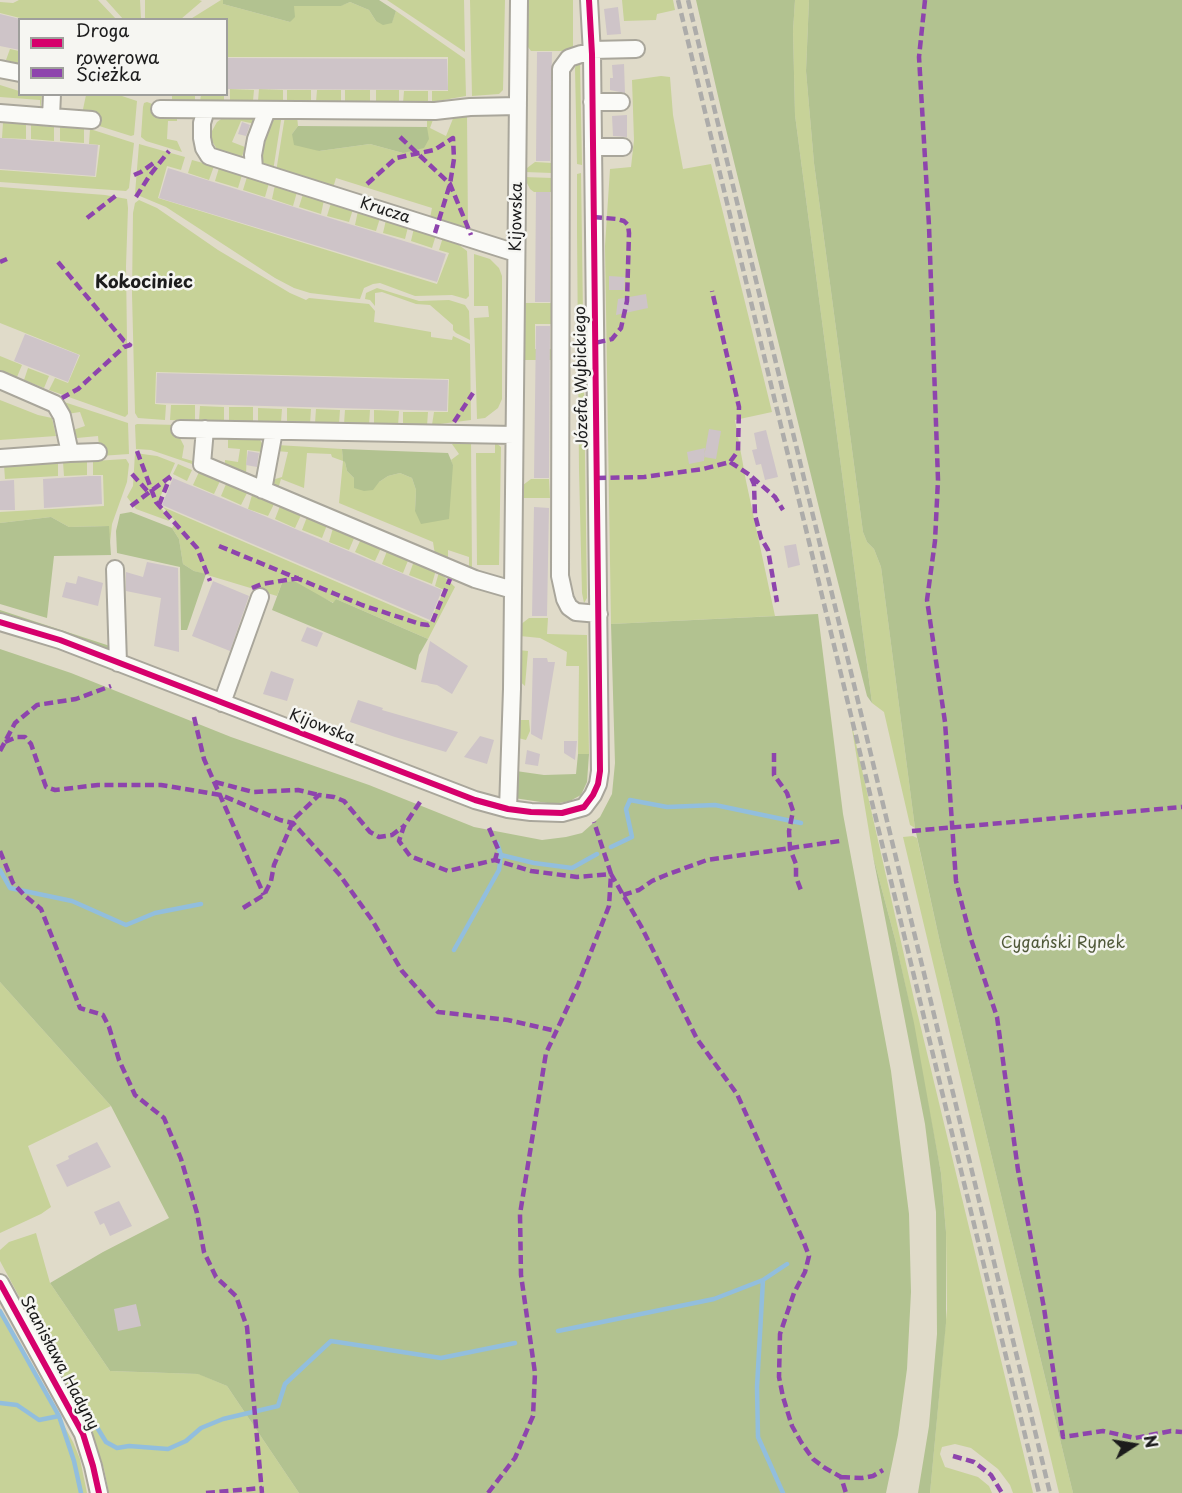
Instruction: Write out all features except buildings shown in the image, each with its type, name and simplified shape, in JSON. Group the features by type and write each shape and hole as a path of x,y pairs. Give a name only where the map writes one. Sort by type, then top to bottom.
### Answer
{"street":[{"name":"Kijowska","path":"508,809 513,590 519,0"},
{"name":"Józefa Wybickiego","path":"588,0 592,52 600,754"},
{"path":"599,614 576,612 569,607 560,576 561,69 569,58 581,54 636,49"},
{"path":"0,69 18,73"},
{"path":"51,117 52,96"},
{"path":"592,102 621,102"},
{"path":"160,108 435,111 470,107 518,106"},
{"name":"Krucza","path":"206,110 202,123 202,138 209,156 516,254"},
{"path":"254,169 253,155 256,139 267,110"},
{"path":"0,113 92,120"},
{"path":"593,147 623,147"},
{"path":"0,380 55,404 62,416 70,453"},
{"path":"180,429 514,435"},
{"path":"205,429 202,464 475,579 513,590"},
{"path":"263,490 274,431"},
{"path":"0,458 98,452"},
{"path":"115,569 118,663"},
{"path":"222,703 260,597"},
{"name":"Kijowska","path":"0,622 60,640 475,800 508,809 552,813 574,811 584,807 598,783 600,754"},
{"name":"Stanisława Hadyny","path":"0,1283 83,1434 89,1448 99,1493"}],"green space":[{"path":"19,0 98,0 115,18 20,18 0,13 0,2 13,3"},
{"path":"106,0 140,0 141,18 122,18"},
{"path":"145,0 202,1 182,18 145,18"},
{"path":"221,0 223,4 290,22 294,6 340,6 350,2 369,10 376,21 392,22 396,11 465,59 466,96 432,102 432,91 448,91 448,57 228,57 228,18 192,18"},
{"path":"223,0 379,0 396,11 392,23 383,25 376,21 369,10 350,2 341,6 294,6 295,17 290,22 223,4"},
{"path":"387,0 464,0 465,52"},
{"path":"470,0 505,0 503,90 499,94 472,96"},
{"path":"526,0 573,0 573,47 567,51 531,51 525,43"},
{"path":"622,0 673,0 675,10 657,14 656,20 624,21"},
{"path":"696,0 795,0 793,31 795,115 872,703 867,696 821,516"},
{"path":"795,0 809,0 806,71 814,163 863,532 867,542 874,549 881,567 915,828 910,825 884,712 872,703 795,115 793,31"},
{"name":"Cygański Rynek","path":"809,0 1182,0 1182,1493 1073,1493 941,947 915,828 881,567 874,549 867,542 863,532 814,163 806,71"},
{"path":"10,49 18,51 18,64 6,60"},
{"path":"577,62 580,62 582,165 577,164 575,68"},
{"path":"670,77 673,115 683,169 711,164 772,412 735,420 775,616 611,624 605,246 610,169 631,167 634,140 632,80"},
{"path":"0,85 18,91 18,96 42,96 40,111 40,100 0,97"},
{"path":"230,89 254,90 253,101 230,101"},
{"path":"259,89 283,90 283,101 258,101"},
{"path":"287,90 311,90 311,102 287,102"},
{"path":"317,90 341,90 341,102 316,102"},
{"path":"345,90 370,90 370,102 345,102"},
{"path":"376,90 399,90 399,102 376,102"},
{"path":"404,91 428,91 428,103 403,103"},
{"path":"86,96 122,96 137,101 134,135 131,136 96,125 82,114"},
{"path":"172,96 195,96 195,101 172,101"},
{"path":"201,96 224,96 224,101 200,101"},
{"path":"147,102 177,113 177,121 168,121 167,139 177,141 182,152 146,141 141,137 143,107"},
{"path":"282,114 273,171 262,163 260,145 273,117"},
{"path":"259,115 255,124 241,121 232,142 245,147 241,160 218,151 212,141 212,131 217,122 224,117"},
{"path":"467,115 468,231 430,218 432,208 336,178 333,188 276,172 285,116 297,116 298,126 292,134 319,151 370,144 403,153 427,127 427,117 434,117 430,128 446,136 454,116"},
{"path":"3,123 26,124 26,139 2,138"},
{"path":"31,125 54,127 54,141 31,139"},
{"path":"298,126 427,127 429,139 424,148 403,153 370,144 319,151 294,145 292,134"},
{"path":"60,127 84,129 84,143 60,141"},
{"path":"90,129 134,143 129,188 126,191 0,182 0,170 96,177 100,145 89,144"},
{"path":"139,144 185,157 181,170 167,166 158,198 437,284 449,253 439,250 443,237 455,242 467,251 469,296 466,299 452,295 415,296 380,283 364,288 360,299 310,293 294,288 166,207 135,194"},
{"path":"192,160 214,166 209,180 188,173"},
{"path":"535,162 552,163 552,173 525,172"},
{"path":"219,168 242,175 238,188 215,181"},
{"path":"581,173 587,598 584,603 579,470 577,231 577,174"},
{"path":"247,177 269,183 265,197 243,190"},
{"path":"524,177 552,178 552,192 534,192"},
{"path":"275,185 297,192 293,206 272,199"},
{"path":"0,187 105,195 127,199 128,414 125,417 49,390 55,378 68,383 80,355 0,323"},
{"path":"303,194 324,200 321,214 299,207"},
{"path":"139,200 157,208 218,250 290,293 306,300 309,298 369,304 375,311 374,322 431,332 431,337 452,340 453,336 470,344 471,420 432,425 434,412 448,412 449,379 156,372 155,404 166,405 165,420 138,418 135,413 132,294 133,213 135,203"},
{"path":"331,203 353,209 349,222 327,216"},
{"path":"358,211 380,218 376,231 355,225"},
{"path":"386,220 408,227 405,239 383,233"},
{"path":"414,228 436,235 432,248 411,241"},
{"path":"474,254 490,259 499,268 502,276 502,399 498,408 485,418 477,419 474,318 489,317 488,306 474,306"},
{"path":"377,288 419,301 449,300 465,305 469,311 470,340 456,333 453,325 430,305 416,304 382,292 375,293 375,306 370,300 365,299 366,293"},
{"path":"523,303 551,303 551,324 535,324 535,349 551,349 551,360 523,360"},
{"path":"0,356 22,365 17,377 0,370"},
{"path":"28,368 49,376 44,388 24,380"},
{"path":"0,400 52,418 56,436 0,440"},
{"path":"61,401 128,423 129,454 100,456 98,436 77,438 73,430 85,426 80,412 67,414"},
{"path":"171,405 195,405 195,421 170,420"},
{"path":"200,406 224,407 224,422 199,421"},
{"path":"229,407 253,407 253,422 229,421"},
{"path":"258,408 282,409 281,422 258,422"},
{"path":"287,408 311,409 310,424 287,423"},
{"path":"316,409 340,410 339,424 315,423"},
{"path":"345,410 370,410 369,425 344,424"},
{"path":"374,410 399,411 398,426 374,425"},
{"path":"403,412 428,412 427,426 403,426"},
{"path":"135,425 178,425 178,434 184,446 182,458 193,461 192,464 151,450 136,449"},
{"path":"233,437 260,440 263,445 263,452 247,450 246,475 225,465 225,460 238,462 240,449 228,448 228,439"},
{"path":"471,440 472,571 469,570 469,557 448,550 448,561 435,555 433,542 339,503 343,461 332,457 331,454 307,453 304,488 281,479 278,489 272,480 282,477 288,452 276,451 277,445 342,449 347,471 354,478 379,482 388,476 400,473 412,478 416,490 415,511 453,466 451,460 459,454 452,444 457,441"},
{"path":"495,442 501,447 499,565 477,565 476,453 495,453"},
{"path":"342,449 448,453 453,465 449,519 421,524 415,511 416,490 412,478 400,473 388,476 373,490 364,491 354,488 354,478 347,471"},
{"path":"135,453 157,456 175,463 158,502 169,521 136,509 127,497 133,486"},
{"path":"126,459 129,464 127,482 112,524 110,543 108,526 69,527 51,517 0,523 0,512 104,506 103,475 93,475 93,461"},
{"path":"87,461 87,475 64,476 63,462"},
{"path":"58,462 58,476 5,479 4,465"},
{"path":"178,464 192,470 187,481 173,474"},
{"path":"199,472 220,481 214,494 193,485"},
{"path":"531,479 549,479 550,498 522,498 523,485"},
{"path":"226,484 247,493 241,505 221,496"},
{"path":"252,495 274,504 268,516 248,509"},
{"path":"280,506 301,515 295,528 275,519"},
{"path":"163,507 430,622 444,590 435,586 439,572 455,587 428,639 336,599 334,603 282,583 277,596 194,571 183,564 179,539 172,528 176,522"},
{"path":"131,512 172,528 179,539 183,564 194,571 206,574 187,630 181,630 180,567 117,553 116,531 120,514"},
{"path":"51,517 69,527 109,526 111,555 54,556 47,618 0,604 0,523"},
{"path":"307,517 327,525 322,538 302,530"},
{"path":"333,528 355,536 349,550 329,542"},
{"path":"361,539 381,548 375,561 355,552"},
{"path":"387,551 409,558 403,573 382,564"},
{"path":"414,561 436,570 432,584 409,575"},
{"path":"294,581 333,603 336,599 428,639 419,655 416,670 272,610 282,583"},
{"path":"0,610 113,647 112,656 0,615"},
{"path":"818,614 843,814 891,1071 909,1214 911,1292 907,1369 898,1435 886,1493 299,1493 227,1386 198,1374 110,1371 50,1283 169,1218 111,1106 0,982 0,649 71,673 231,737 369,785 474,827 542,840 582,833 600,817 612,794 615,763 611,624"},
{"path":"529,618 548,618 547,634 587,635 589,754 578,754 579,666 566,666 567,652 540,638 520,636 520,625"},
{"path":"518,650 528,651 525,686 517,679"},
{"path":"850,717 914,999 1033,1493 1013,1493 998,1469 971,1448 955,1444 942,1447 940,1454 945,1467 978,1477 989,1486 992,1493 930,1493 947,1309 946,1232 941,1173 908,998 873,856"},
{"path":"518,720 529,720 530,731 526,740 518,738"},
{"path":"578,754 589,754 587,782 581,795 570,801 554,804 514,798 516,771 544,775 576,774"},
{"path":"903,837 917,838 941,947 1073,1493 1059,1493"},
{"path":"873,856 914,1023 941,1173 946,1232 946,1323 930,1493 918,1493 929,1426 937,1334 936,1212 925,1124"},
{"path":"0,982 111,1106 28,1146 51,1207 0,1233"},
{"path":"36,1233 50,1283 110,1371 199,1374 227,1386 299,1493 109,1493 92,1432 0,1261 0,1250 9,1242"},
{"path":"0,1308 73,1442 80,1459 87,1493 0,1493"}],"waterway":[{"path":"611,847 632,837 626,809 630,800 667,807 715,805 801,823"},
{"path":"497,843 501,855 534,863 572,868 597,854"},
{"path":"454,950 499,870 501,855"},
{"path":"0,870 10,888 72,901 126,925 155,913 201,904"},
{"path":"558,1331 714,1299 763,1280 787,1264"},
{"path":"763,1280 757,1387 758,1437 783,1493"},
{"path":"0,1311 59,1416 74,1461 81,1493"},
{"path":"95,1424 106,1442 117,1448 129,1446 168,1449 186,1441 201,1428 223,1419 278,1406 285,1384 331,1341 441,1358 515,1343"},
{"path":"0,1403 17,1405 39,1420 59,1416"}],"railway":[{"path":"678,0 1039,1493"},
{"path":"688,0 1050,1493"}],"marked path":[{"path":"925,0 919,57 929,226 938,480 935,541 927,600 945,722 956,881 971,939 997,1017 1018,1170 1044,1308 1063,1437 1103,1431 1135,1438 1171,1431 1182,1432"},
{"path":"400,137 450,184 471,235"},
{"path":"367,184 396,158 434,150 453,138 454,159 450,184 435,233"},
{"path":"136,197 169,151"},
{"path":"134,175 155,162"},
{"path":"87,218 118,194"},
{"path":"593,217 624,221 628,225 629,233 627,301 621,328 612,339 595,343"},
{"path":"0,262 7,259"},
{"path":"58,262 124,341 130,345 124,347 78,389 62,398"},
{"path":"597,478 644,477 703,469 730,462 738,451 739,407 712,291"},
{"path":"454,422 473,393"},
{"path":"137,451 156,502 197,548 210,581"},
{"path":"730,462 750,475 754,484 755,515 761,538 768,550 777,602"},
{"path":"132,474 150,494"},
{"path":"131,506 171,476"},
{"path":"159,505 170,477"},
{"path":"752,477 775,497 783,510"},
{"path":"219,546 362,605 420,624 432,623 450,579"},
{"path":"252,588 262,584 299,578"},
{"path":"0,751 15,723 37,705 76,699 111,686"},
{"path":"194,717 204,759 264,895"},
{"path":"5,742 17,737 25,737 31,744 46,787 55,790 98,785 161,785 221,795 280,820 293,823 339,874 372,920 402,971 438,1012 508,1020 556,1031"},
{"path":"774,753 774,775 787,793 793,811 789,831 790,849 796,864 796,877 802,893"},
{"path":"215,782 253,792 298,790 319,795"},
{"path":"243,908 264,895 294,819 319,795 344,801 370,832 379,837 392,835 404,826"},
{"path":"420,802 404,826 399,841 410,856 448,871 495,860 531,871 577,877 611,874 641,926 697,1039 737,1094 803,1240 809,1256 805,1272 794,1293 780,1334 779,1377 792,1426 801,1442 813,1459 841,1477 846,1493"},
{"path":"912,831 1182,807"},
{"path":"488,1493 515,1458 533,1416 535,1373 521,1275 520,1214 546,1053 578,985 609,906 611,874 594,822"},
{"path":"489,828 498,849 495,860"},
{"path":"623,895 639,890 666,875 707,860 840,841"},
{"path":"0,851 13,883 41,909 80,1008 103,1015 119,1060 135,1095 164,1118 181,1159 197,1213 204,1252 216,1277 236,1296 247,1327 262,1493"},
{"path":"953,1456 974,1462 991,1475 1002,1493"},
{"path":"841,1477 862,1478 873,1476 883,1470"},
{"path":"206,1493 262,1488"}],"cycle path":[{"path":"0,622 60,640 475,800 508,809 531,812 562,813 584,807 598,784 600,771 592,54 589,0"},
{"path":"0,1283 83,1434 99,1493"}],"district":[{"name":"Kokociniec","path":"144,283"}]}
